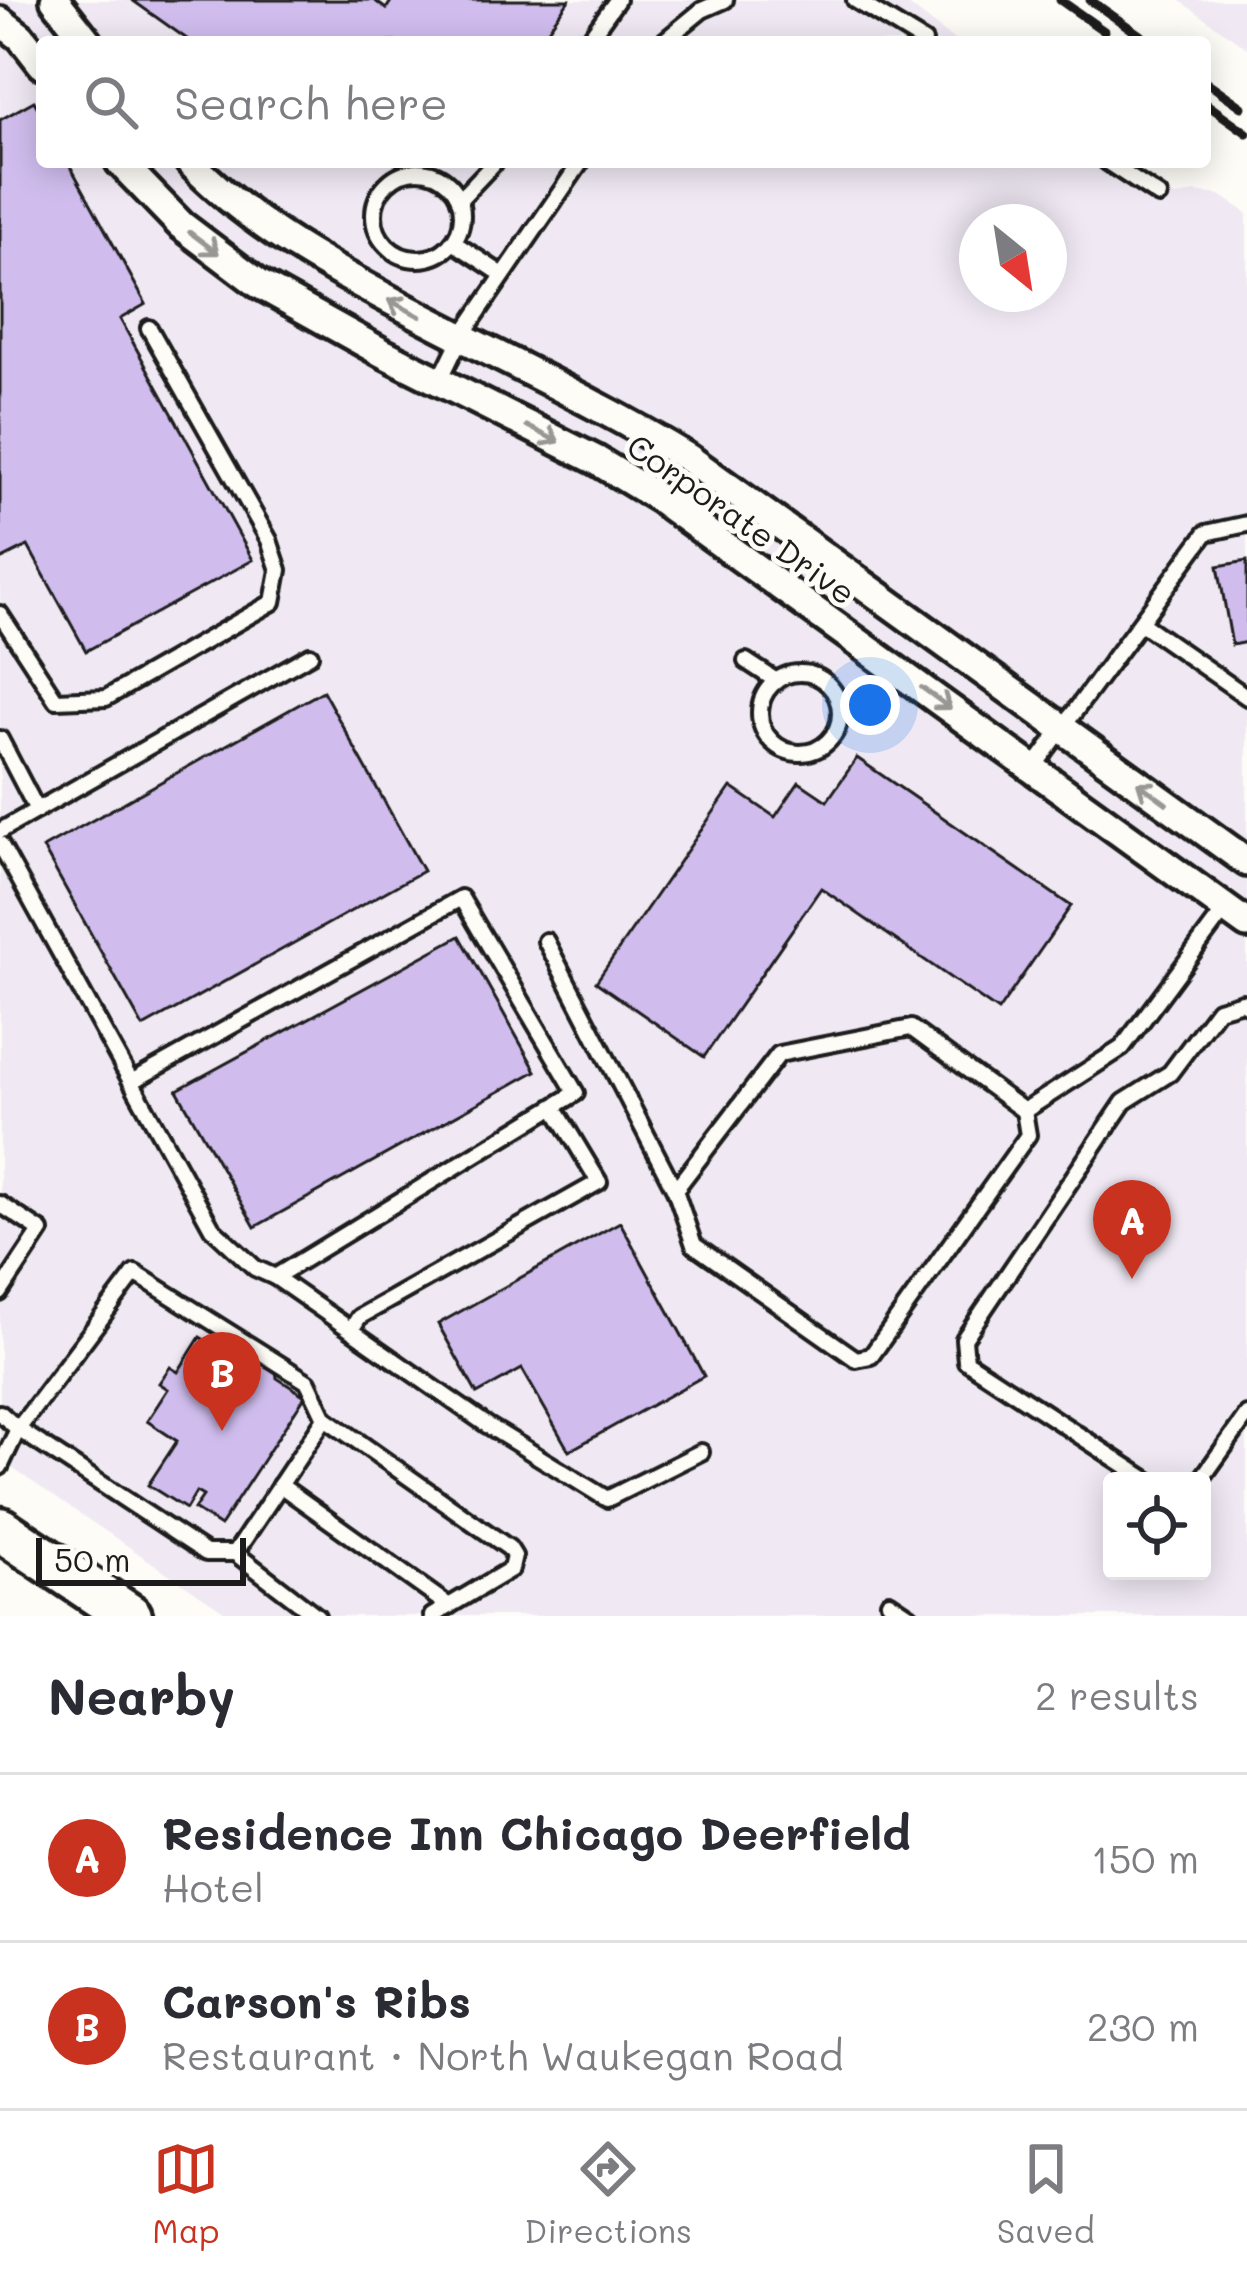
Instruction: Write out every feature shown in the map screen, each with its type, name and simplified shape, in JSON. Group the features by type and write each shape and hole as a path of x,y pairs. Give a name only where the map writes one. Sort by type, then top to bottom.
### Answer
{"main road":[{"path":"0,1529 130,1616"}],"street":[{"path":"55,0 83,36"},
{"path":"0,21 36,56"},
{"name":"Corporate Drive","path":"126,168 181,225 259,284 596,460 660,499 1237,916"},
{"name":"Corporate Drive","path":"196,168 214,188 286,243 620,417 688,458 1247,862"}],"lane":[{"path":"590,36 617,0"},
{"path":"858,0 915,36"},
{"path":"670,36 721,1"},
{"path":"459,200 489,168"},
{"path":"439,382 461,337 577,168"},
{"path":"1116,168 1159,196"},
{"path":"412,171 440,177 459,200 460,229 453,242 429,257 401,256 380,238 374,210 386,184 412,171"},
{"path":"453,242 503,275"},
{"path":"0,614 56,700 106,698 273,602 279,570 269,540 149,328"},
{"path":"1033,768 1206,533 1247,524"},
{"path":"1141,622 1247,697"},
{"path":"0,831 310,655"},
{"path":"746,661 775,680"},
{"path":"800,672 824,680 833,689 840,713 832,738 796,753 783,750 763,730 760,703 775,680 800,672"},
{"path":"0,739 38,810"},
{"path":"0,844 212,1228 255,1268 487,1425 607,1499 701,1452"},
{"path":"131,1082 461,898 576,1093 274,1277"},
{"path":"1024,1111 1122,1048 1237,916"},
{"path":"546,941 675,1190 694,1245 856,1358 871,1356 1028,1135 1024,1111 911,1028 779,1054 675,1190"},
{"path":"1136,1472 966,1361 964,1339 1124,1102 1170,1073 1217,1009 1242,1002 1247,1005"},
{"path":"351,1330 359,1317 599,1183 554,1107"},
{"path":"0,1204 41,1231 0,1293"},
{"path":"0,1467 18,1430 135,1273 308,1382 326,1418 508,1548 514,1556 511,1569 432,1616"},
{"path":"0,1412 18,1430 206,1553 235,1553 317,1616"},
{"path":"1206,1472 1247,1415"},
{"path":"235,1553 326,1418"},
{"path":"280,1485 449,1606"},
{"path":"889,1602 910,1616"}],"shaded area":[{"path":"0,0 902,0 949,36 36,36 36,168 1133,168 1175,197 1195,192 1220,195 1247,213 1247,1616 231,1616 0,1460"},
{"path":"1179,0 1247,0 1247,48"}],"building":[{"path":"132,0 374,0 386,9 392,0 569,0 543,36 183,36"},
{"path":"34,101 36,168 71,168 146,304 120,319 253,560 86,651 28,546 0,560 0,120"},
{"path":"1247,561 1247,642 1232,645 1218,566"},
{"path":"323,691 423,871 143,1027 43,848"},
{"path":"857,758 1071,906 998,1011 821,888 704,1057 596,982 731,787 775,817 799,782 827,801"},
{"path":"460,936 536,1071 255,1227 177,1090"},
{"path":"620,1222 704,1376 569,1451 522,1369 477,1394 438,1324"},
{"path":"200,1337 234,1359 242,1346 276,1368 277,1378 305,1396 220,1526 194,1509 203,1496 196,1492 186,1509 148,1485 177,1441 147,1421 168,1389 159,1383 170,1367 178,1372"}],"railway":[{"path":"1060,0 1104,31"},
{"path":"1090,0 1141,36"},
{"path":"1211,85 1242,107"},
{"path":"1211,107 1247,133"}],"place":[{"name":"Residence Inn Chicago Deerfield","path":"1132,1279"},
{"name":"Carson's Ribs","path":"222,1431"}]}
